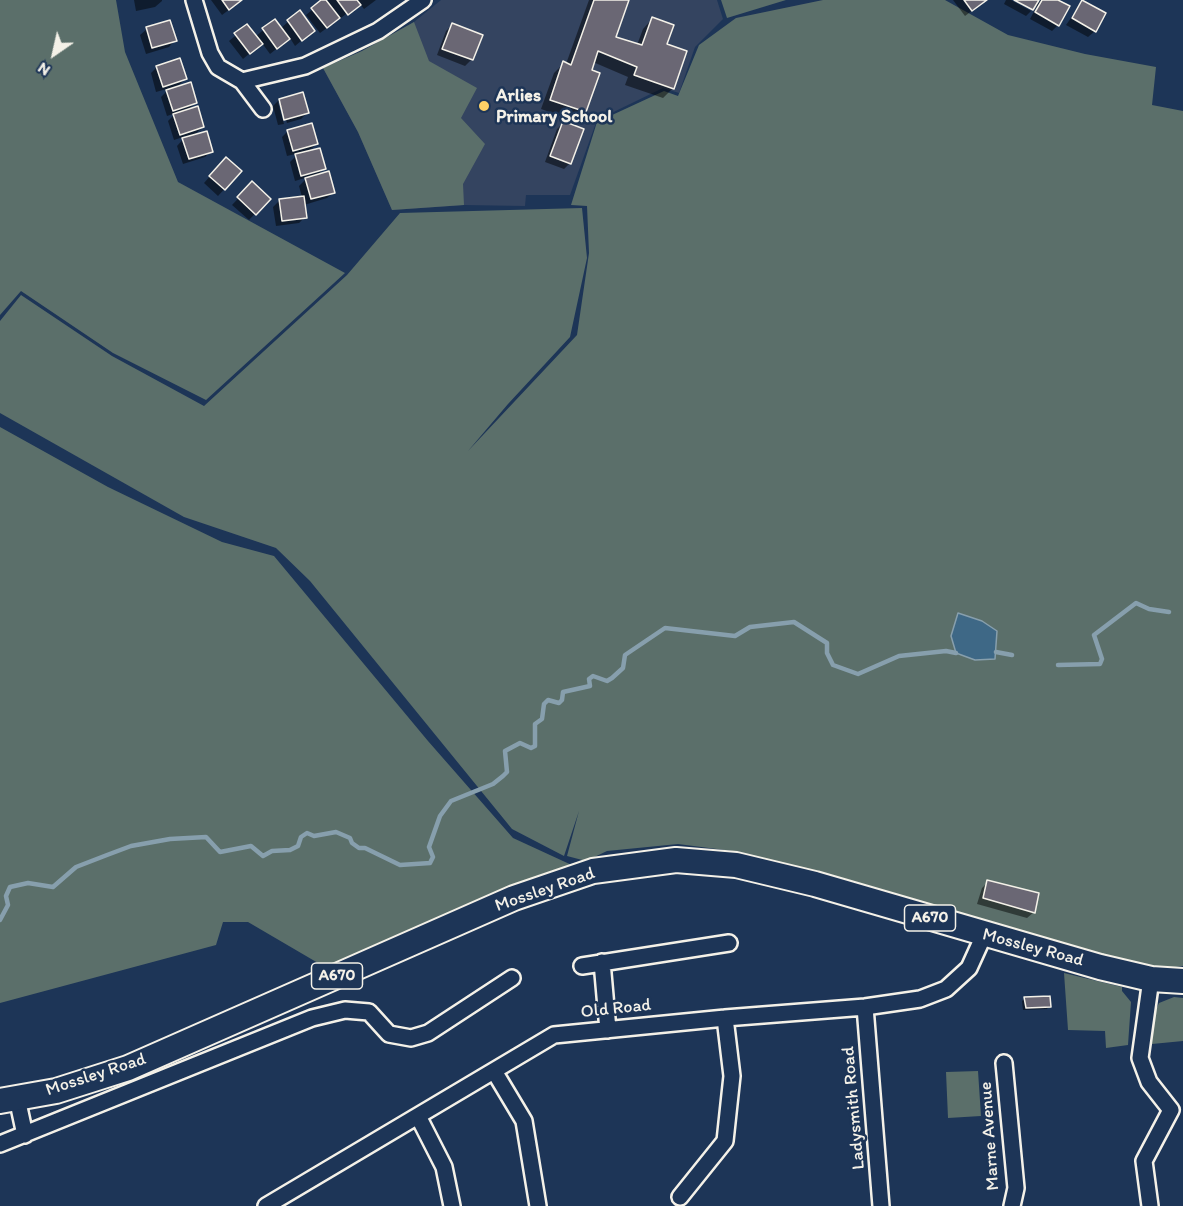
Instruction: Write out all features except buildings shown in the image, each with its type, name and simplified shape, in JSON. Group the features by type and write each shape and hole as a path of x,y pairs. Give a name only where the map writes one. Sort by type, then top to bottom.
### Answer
{"main road":[{"name":"Mossley Road","path":"8,1099 56,1091 128,1068 514,898 593,871 676,860 736,865 815,884 984,935 1151,979 1183,981"}],"street":[{"path":"194,0 210,53 218,67 242,81 263,109"},
{"path":"242,81 305,66 378,31 423,0"},
{"name":"Old Road","path":"266,1206 554,1035 865,1007 920,999 946,989 969,968 984,935"},
{"path":"582,966 729,943"},
{"path":"602,962 608,1030"},
{"path":"0,1144 312,1018 345,1010 369,1012 389,1034 411,1038 420,1036 512,978"},
{"path":"1150,1206 1144,1161 1177,1113 1149,1082 1140,1058 1151,979"},
{"name":"Ladysmith Road","path":"865,1007 881,1206"},
{"path":"239,1018 249,1045"},
{"path":"680,1197 724,1141 732,1076 725,1018"},
{"name":"Marne Avenue","path":"1004,1063 1016,1188 1012,1206"},
{"path":"494,1071 524,1121 538,1206"},
{"path":"8,1099 25,1135"},
{"path":"418,1116 444,1167 452,1206"}],"shaded area":[{"name":"Arlies Primary School","path":"441,0 717,0 723,19 695,47 679,93 663,88 597,120 570,195 526,195 525,206 464,205 392,210 358,132 323,68 362,51 414,22"},
{"path":"958,613 982,621 997,631 995,659 975,660 956,653 951,636"}],"green space":[{"path":"0,0 116,0 125,52 178,182 345,273 206,400 113,353 21,291 0,315"},
{"path":"721,0 786,0 727,18"},
{"path":"823,0 945,0 1008,35 1085,54 1156,67 1152,105 1183,111 1183,966 1161,969 944,914 740,852 678,844 607,851 586,861 567,856 579,811 564,856 512,829 310,581 276,548 184,517 0,413 0,321 21,295 112,356 204,406 347,275 400,213 582,208 587,258 570,337 468,451 577,335 589,253 587,206 571,205 597,122 664,91 678,96 699,45 736,18"},
{"path":"414,22 429,61 477,88 461,118 485,144 463,184 464,205 392,210 358,132 323,68 362,51"},
{"path":"0,427 108,487 222,542 274,556 428,741 513,838 576,867 330,970 248,922 223,922 216,945 0,1003"},
{"path":"1064,973 1122,987 1122,991 1131,1002 1128,1045 1106,1048 1105,1031 1068,1030"},
{"path":"1174,997 1183,998 1183,1041 1152,1044 1151,1021 1159,1003"},
{"path":"978,1071 981,1116 948,1118 946,1072"}],"waterway":[{"path":"1058,665 1100,664 1102,659 1094,635 1136,603 1149,609 1169,612"},
{"path":"0,920 8,905 6,896 10,887 28,883 53,887 76,867 131,846 170,839 206,837 220,852 251,846 263,856 272,851 290,850 298,846 301,837 307,833 314,836 336,832 350,838 352,843 359,848 365,848 400,865 430,863 433,857 429,847 440,816 451,801 493,784 503,776 507,772 505,751 520,743 531,748 535,746 535,724 542,719 544,704 548,700 559,703 563,692 590,686 589,679 593,676 607,681 612,678 623,668 625,655 665,628 735,636 750,627 794,622 827,643 827,653 833,665 858,674 899,656 946,651 956,653"},
{"path":"996,652 1012,655"}],"place":[{"name":"Arlies Primary School","path":"484,106"}]}
